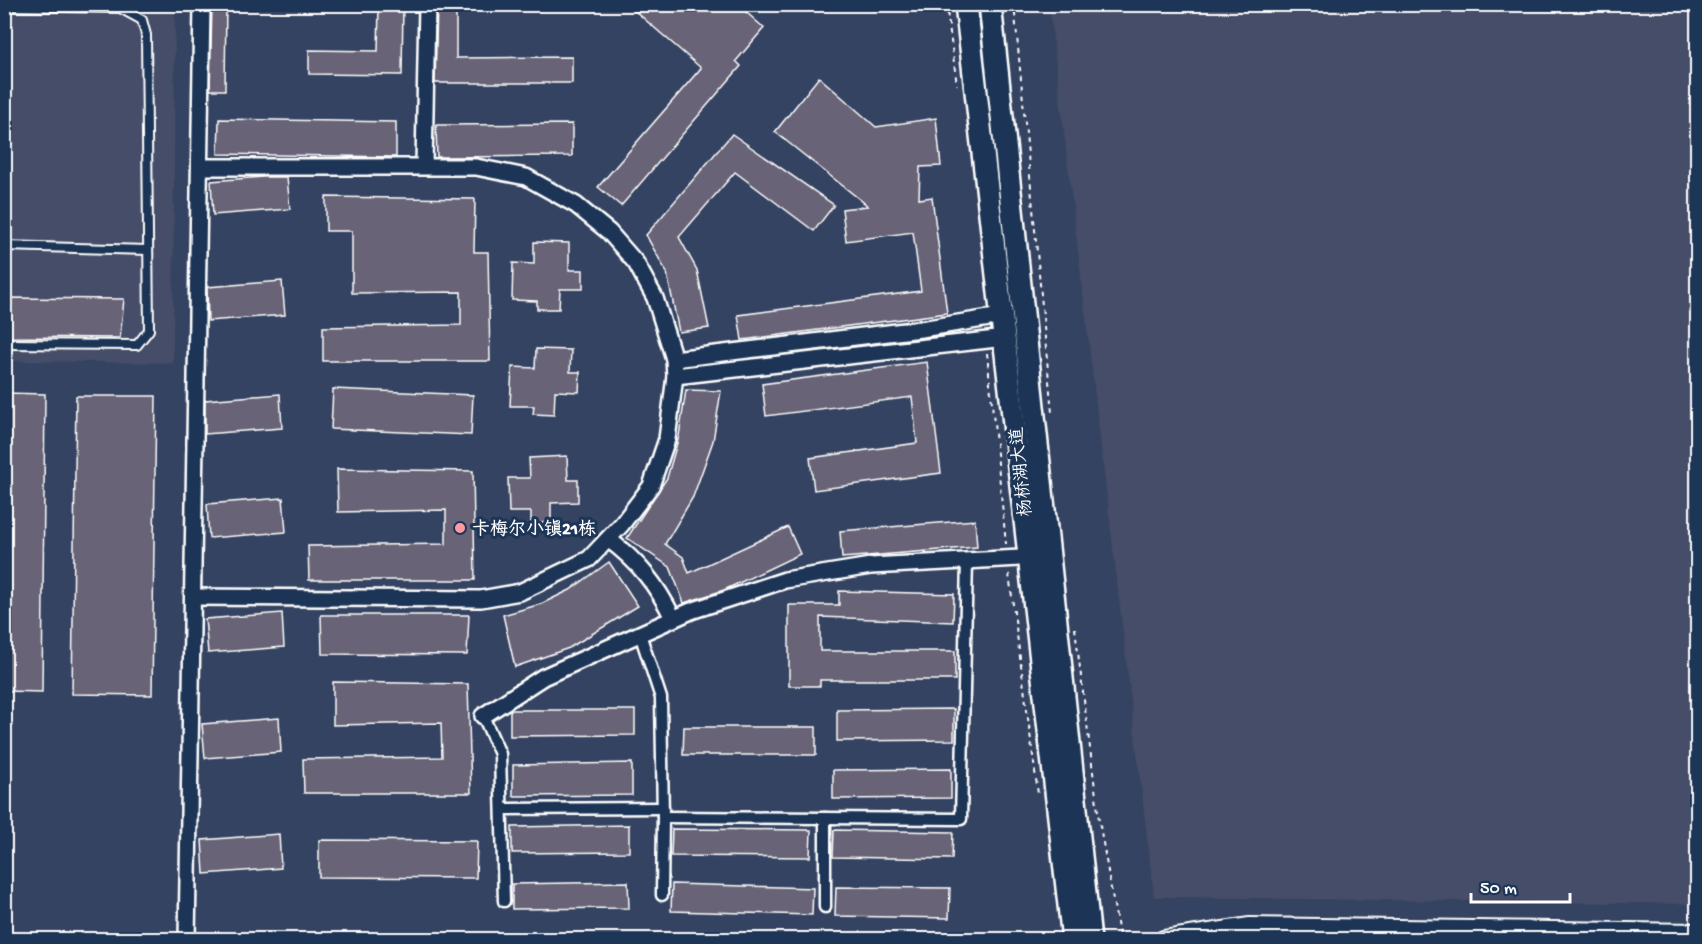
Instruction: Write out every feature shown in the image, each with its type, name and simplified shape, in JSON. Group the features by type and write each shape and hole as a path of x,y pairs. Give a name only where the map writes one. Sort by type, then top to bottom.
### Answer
{"main road":[{"name":"杨桥湖大道","path":"966,4 1002,316 995,339 1029,556 1073,939"},
{"name":"杨桥湖大道","path":"990,4 1051,557 1090,939"}],"street":[{"path":"186,939 202,4"},
{"path":"423,166 427,4"},
{"path":"193,597 481,598 520,592 554,578 589,560 651,486 667,439 675,376 674,359 655,298 636,263 609,232 576,205 526,177 476,167 200,167"},
{"path":"674,359 921,329 1002,316"},
{"path":"675,376 995,339"},
{"path":"608,538 635,559 659,591 674,618"},
{"path":"504,901 500,754 483,716 543,677 674,618 785,580 871,567 1029,556 1051,557"},
{"path":"502,809 825,818 961,819 967,561"},
{"path":"640,634 661,698 662,895"},
{"path":"825,818 825,907"},
{"path":"1164,939 1250,927 1698,933"}],"lane":[{"path":"4,6 120,8 142,20 146,35 149,330 137,345 4,344"},
{"path":"4,246 148,250"}],"path":[{"path":"946,4 957,85"},
{"path":"1014,4 1053,423"},
{"path":"995,339 1007,558 1039,801"},
{"path":"1074,620 1098,820 1120,939"}],"shaded area":[{"path":"5,5 175,5 173,363 5,361"},
{"path":"1049,5 1697,5 1697,904 1154,897"}],"building":[{"path":"212,4 226,4 225,90 210,90"},
{"path":"379,4 403,4 402,75 309,74 309,50 378,51"},
{"path":"437,4 456,4 456,58 572,57 572,83 435,83"},
{"path":"627,4 737,4 764,28 736,61 741,66 621,206 598,187 701,68"},
{"path":"819,77 876,127 936,118 941,166 920,167 919,199 932,197 947,313 742,340 738,315 921,291 913,232 846,241 842,209 868,206 775,132"},
{"path":"219,119 396,122 396,157 218,154"},
{"path":"572,124 572,156 437,157 436,125"},
{"path":"732,134 834,205 814,231 735,172 679,237 697,270 709,328 679,332 667,273 646,235"},
{"path":"287,177 290,209 213,215 211,181"},
{"path":"326,197 475,199 474,252 488,252 490,361 323,361 323,327 461,325 461,292 352,293 352,231 326,231"},
{"path":"534,242 569,243 569,270 583,270 583,289 560,289 559,309 537,309 537,301 512,300 513,263 534,264"},
{"path":"282,281 285,315 208,321 207,287"},
{"path":"4,298 124,299 120,338 4,337"},
{"path":"536,349 571,350 570,372 580,372 579,392 555,391 554,415 533,414 534,406 510,406 512,367 535,368"},
{"path":"927,362 941,473 814,490 810,458 917,443 912,397 766,416 762,384"},
{"path":"333,389 473,395 471,435 331,429"},
{"path":"686,390 721,391 713,441 693,497 665,544 683,557 689,573 788,527 800,554 724,590 684,603 670,567 627,538 667,478 679,436"},
{"path":"4,393 45,394 42,692 4,691"},
{"path":"280,394 282,428 205,434 205,400"},
{"path":"76,396 156,396 152,695 72,694"},
{"path":"567,456 568,480 578,480 578,502 551,503 551,523 531,523 531,512 509,512 508,478 530,478 529,458"},
{"name":"卡梅尔小镇21栋","path":"337,469 473,471 475,580 309,580 308,546 446,544 446,510 338,512"},
{"path":"283,498 286,532 209,538 207,504"},
{"path":"975,520 977,547 842,558 840,531"},
{"path":"609,562 638,606 569,648 515,667 503,615 541,604 570,590"},
{"path":"839,591 954,594 953,622 820,617 820,651 955,651 955,680 820,680 820,686 789,686 789,605 839,605"},
{"path":"282,613 284,647 208,653 205,619"},
{"path":"321,615 469,615 467,655 322,654"},
{"path":"333,682 468,684 471,793 304,793 303,759 442,757 441,723 333,725"},
{"path":"954,709 954,740 837,741 837,710"},
{"path":"510,710 635,710 635,735 510,736"},
{"path":"279,718 281,752 205,758 202,724"},
{"path":"684,727 816,727 816,755 683,755"},
{"path":"632,763 632,795 513,796 513,765"},
{"path":"951,769 951,798 833,799 833,770"},
{"path":"629,825 629,852 512,853 512,827"},
{"path":"672,829 811,830 810,857 671,856"},
{"path":"834,830 953,832 952,859 833,857"},
{"path":"279,834 281,868 204,874 202,840"},
{"path":"319,840 477,841 476,878 319,877"},
{"path":"628,882 629,908 512,909 512,884"},
{"path":"672,884 813,888 812,915 671,911"},
{"path":"836,887 950,888 949,918 835,916"}],"place":[{"name":"卡梅尔小镇21栋","path":"460,528"}]}
